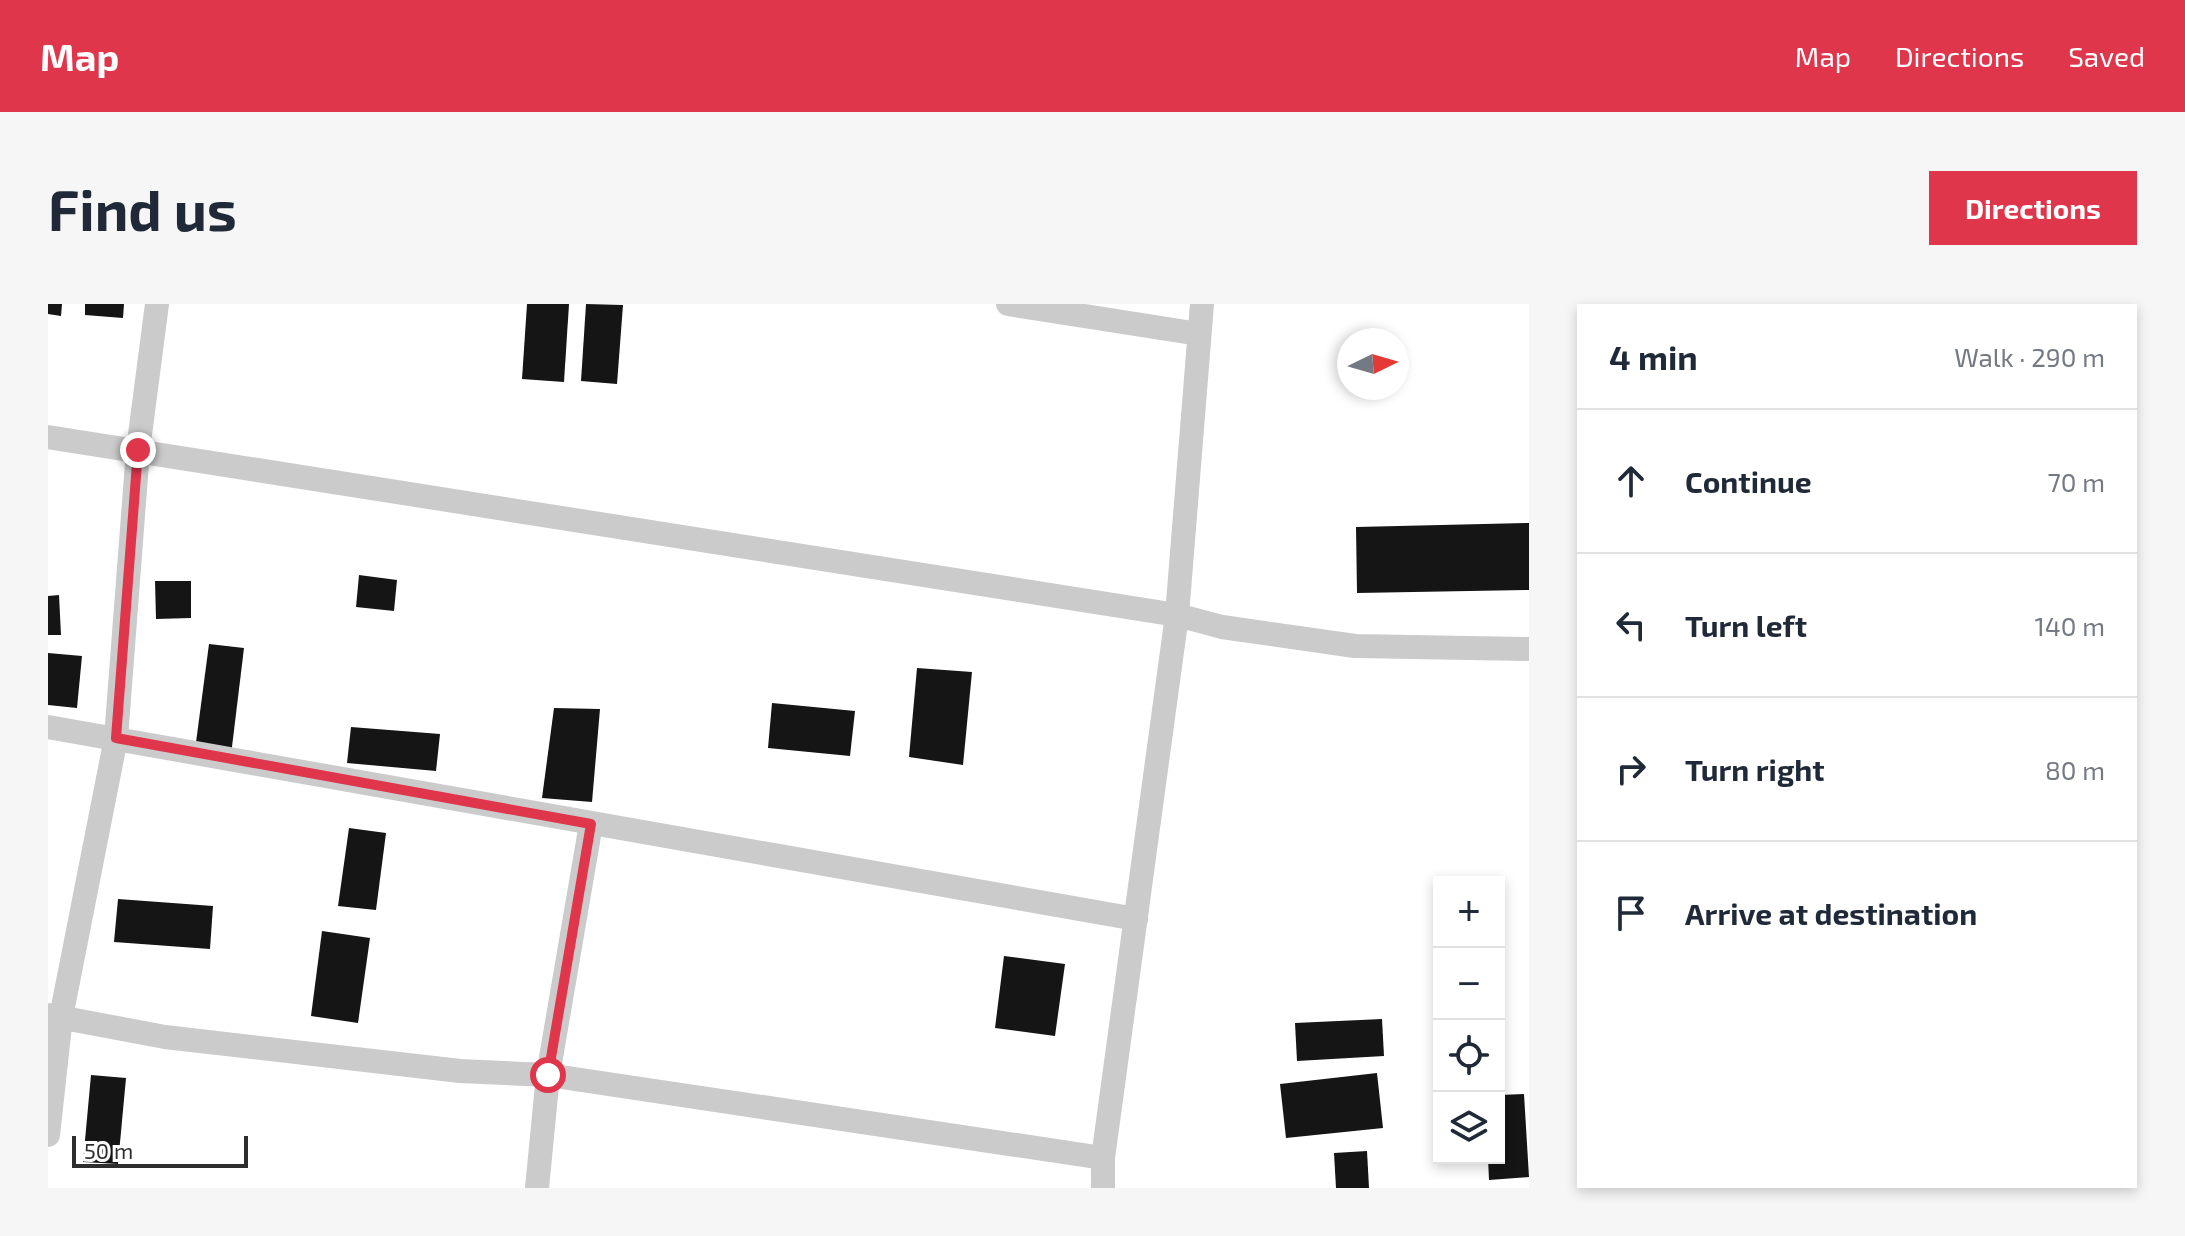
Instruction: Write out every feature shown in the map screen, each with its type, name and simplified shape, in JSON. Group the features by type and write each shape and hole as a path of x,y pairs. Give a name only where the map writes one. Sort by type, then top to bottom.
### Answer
{"street":[{"path":"48,1135 55,1016 116,738 138,450 157,304"},
{"path":"1008,304 1199,334"},
{"path":"1103,1188 1103,1158 1177,615 1202,304"},
{"path":"48,437 1177,615 1222,627 1355,646 1529,649"},
{"path":"48,727 1136,919"},
{"path":"537,1188 548,1075 591,824"},
{"path":"55,1016 165,1037 460,1071 548,1075 1103,1158"}],"building":[{"path":"48,304 62,304 61,316 48,314"},
{"path":"85,304 124,304 123,318 85,315"},
{"path":"527,304 569,304 564,382 522,379"},
{"path":"586,304 623,305 617,384 581,381"},
{"path":"1529,523 1529,590 1357,593 1356,527"},
{"path":"359,575 397,580 394,611 356,607"},
{"path":"155,581 191,581 191,618 156,619"},
{"path":"59,595 61,635 48,635 48,596"},
{"path":"209,644 244,648 231,755 195,750"},
{"path":"48,653 82,656 77,708 48,705"},
{"path":"917,668 972,672 963,765 909,757"},
{"path":"772,703 855,711 850,756 768,748"},
{"path":"554,708 600,709 592,802 542,798"},
{"path":"351,727 440,734 436,771 347,763"},
{"path":"349,828 386,833 376,910 338,906"},
{"path":"118,899 213,906 210,949 114,942"},
{"path":"322,931 370,938 358,1023 311,1016"},
{"path":"1004,956 1065,964 1055,1036 995,1028"},
{"path":"1382,1019 1384,1056 1297,1061 1295,1023"},
{"path":"1377,1073 1383,1128 1286,1138 1280,1084"},
{"path":"91,1075 126,1078 118,1164 83,1162"},
{"path":"1524,1094 1529,1177 1489,1180 1488,1164 1505,1164 1505,1095"},
{"path":"1367,1151 1369,1188 1336,1188 1334,1153"}],"route":[{"path":"138,450 116,738 591,824 548,1075"}]}
